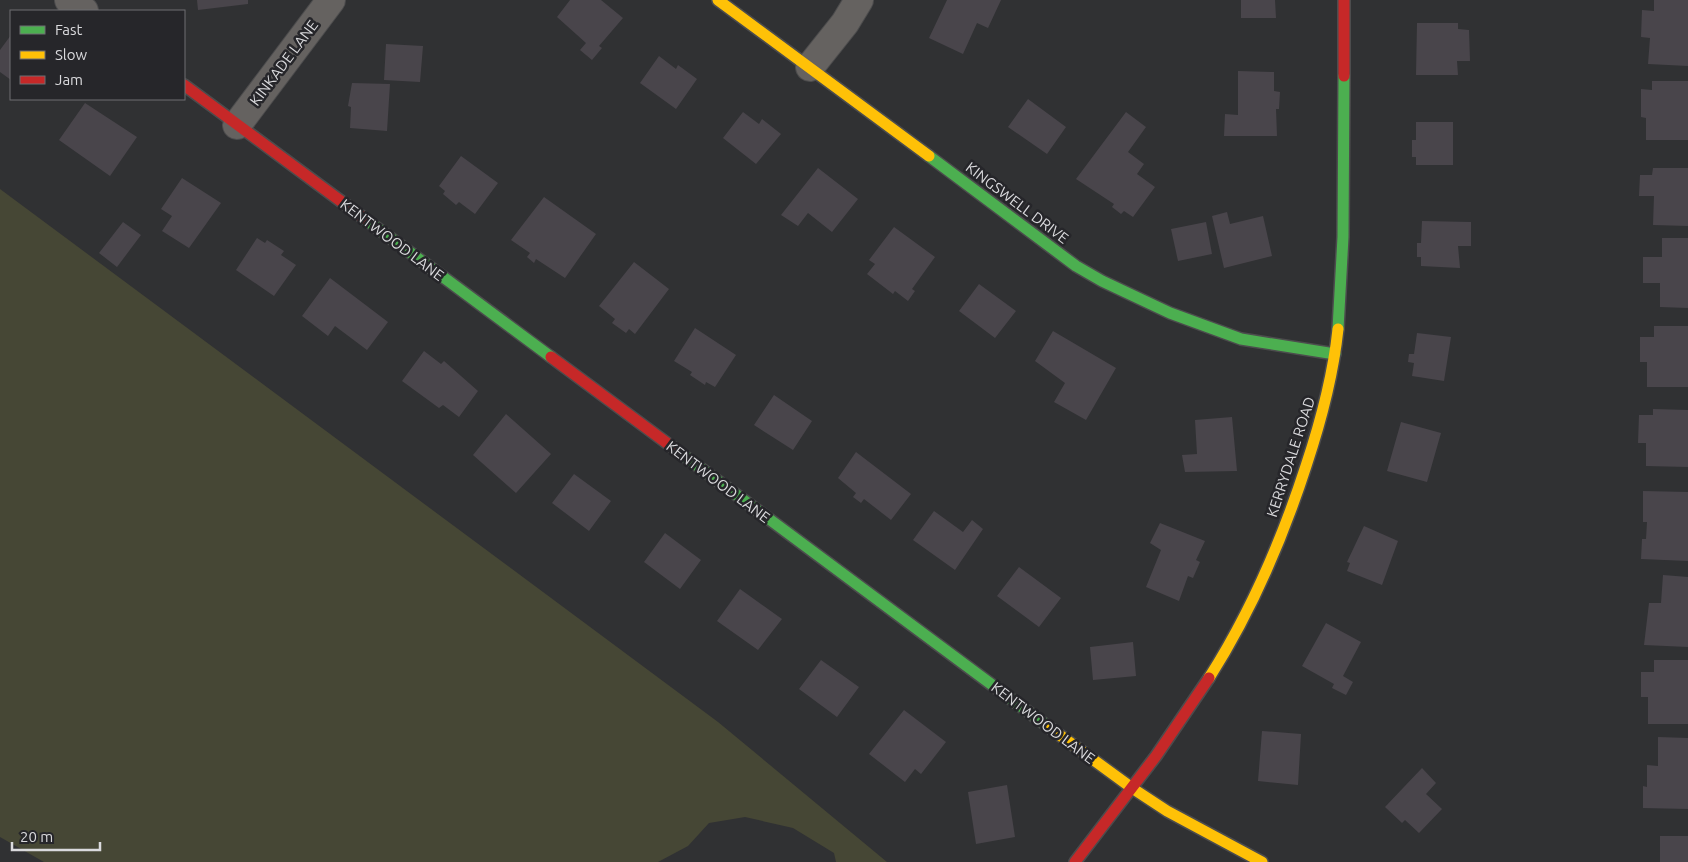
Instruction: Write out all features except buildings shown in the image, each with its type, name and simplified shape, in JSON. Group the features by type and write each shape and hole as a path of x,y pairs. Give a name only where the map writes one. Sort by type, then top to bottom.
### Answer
{"street":[{"path":"69,0 83,10"},
{"name":"KINKADE LANE","path":"237,125 331,0"},
{"name":"KINGSWELL DRIVE","path":"718,0 1076,266 1102,281 1170,313 1241,339 1335,354"},
{"path":"810,67 845,23 859,0"},
{"name":"KERRYDALE ROAD","path":"1075,862 1132,788 1191,704 1228,646 1258,589 1295,502 1319,426 1335,354 1342,272 1345,131 1344,0"},
{"name":"KENTWOOD LANE","path":"185,87 1132,788 1167,811 1262,862"}],"green space":[{"path":"0,189 718,722 887,862 836,862 834,853 793,828 745,817 709,823 688,846 658,862 44,862 0,837"}],"traffic: fast":[{"path":"1338,329 1343,237 1344,76"},
{"path":"929,156 1076,266 1102,281 1170,313 1241,339 1335,354"},
{"path":"365,219 551,357"},
{"path":"683,455 1050,728"}],"traffic: slow":[{"path":"718,0 929,156"},
{"path":"1209,678 1252,601 1287,521 1321,416 1330,382 1338,329"},
{"path":"1050,728 1167,811 1262,862"}],"traffic: jam":[{"path":"1344,0 1344,76"},
{"path":"185,86 365,219"},
{"path":"551,357 683,455"},
{"path":"1075,862 1156,756 1209,678"}]}
